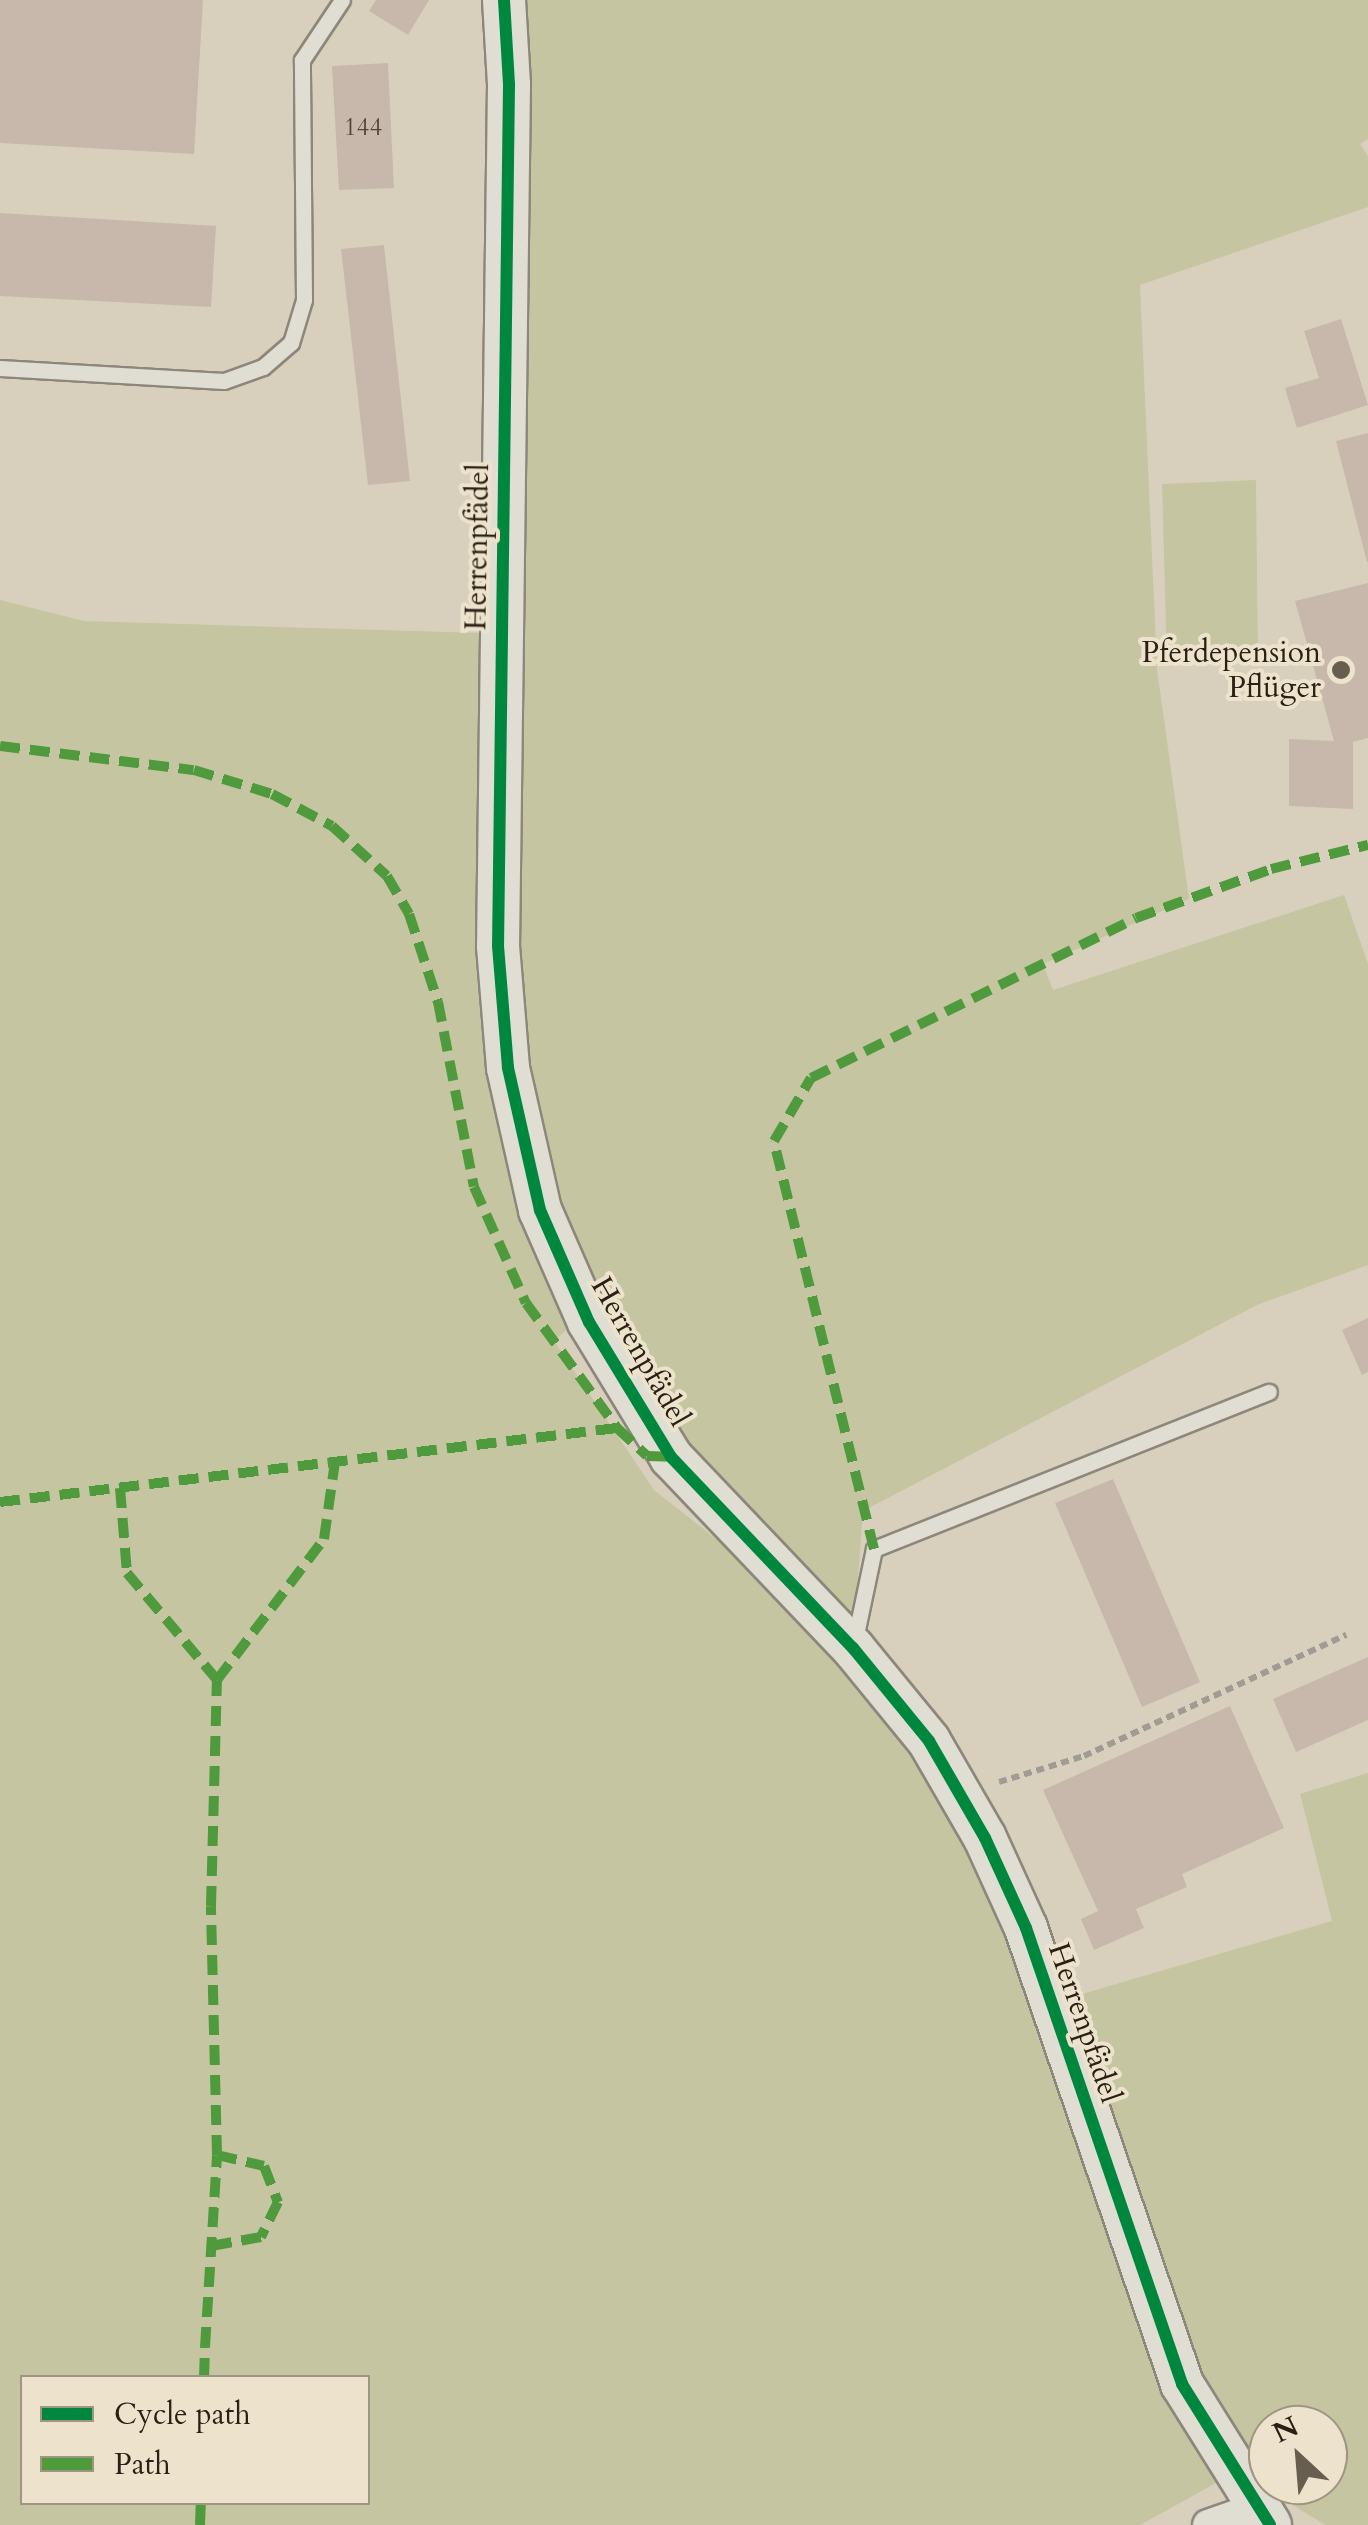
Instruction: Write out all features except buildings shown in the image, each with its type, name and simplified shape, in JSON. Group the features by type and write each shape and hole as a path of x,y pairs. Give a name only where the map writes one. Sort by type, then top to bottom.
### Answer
{"street":[{"name":"Herrenpfädel","path":"504,0 509,85 498,946 508,1068 540,1210 589,1322 672,1456 854,1648 929,1741 960,1795 1026,1928 1182,2384 1271,2519"},
{"path":"1208,2525 1271,2519"}],"lane":[{"path":"0,368 224,380 264,366 291,343 304,300 302,60 342,0"},
{"path":"854,1648 874,1549 1269,1392"}],"path":[{"path":"960,1795 1084,1756 1346,1635"}],"green space":[{"path":"509,0 1368,0 1368,139 1360,144 1368,156 1368,207 1140,285 1157,669 1189,899 1043,964 1053,990 1344,895 1368,964 1368,1265 1257,1305 863,1511 853,1647 929,1741 1051,2003 1332,1921 1300,1794 1368,1773 1368,2525 1326,2525 1292,2505 1348,2505 1348,2405 1248,2405 1248,2479 1236,2472 1140,2525 0,2525 0,600 84,621 480,633 477,897 507,1143 574,1323 554,1341 654,1490 846,1641 671,1457 552,1196 514,952"},
{"path":"1256,480 1258,661 1167,661 1162,484"}],"marked path":[{"path":"0,746 194,770 272,794 332,826 387,876 409,914 438,1002 474,1187 526,1303 617,1428 647,1456 671,1457"},
{"path":"874,1549 774,1141 811,1078 1136,918 1271,869 1368,845"},
{"path":"0,1502 617,1428"},
{"path":"217,2155 211,1906 217,1680 324,1539 335,1462"},
{"path":"120,1488 127,1573 217,1680"},
{"path":"217,2155 264,2166 278,2202 261,2237 211,2246 217,2155"},
{"path":"204,2375 211,2246"},
{"path":"200,2525 201,2505"}],"cycle path":[{"path":"504,0 509,85 498,946 508,1068 540,1210 589,1322 671,1457 853,1648 929,1741 985,1838 1026,1928 1182,2384 1270,2525"}],"place":[{"name":"Pferdepension Pflüger","path":"1341,670"}]}
